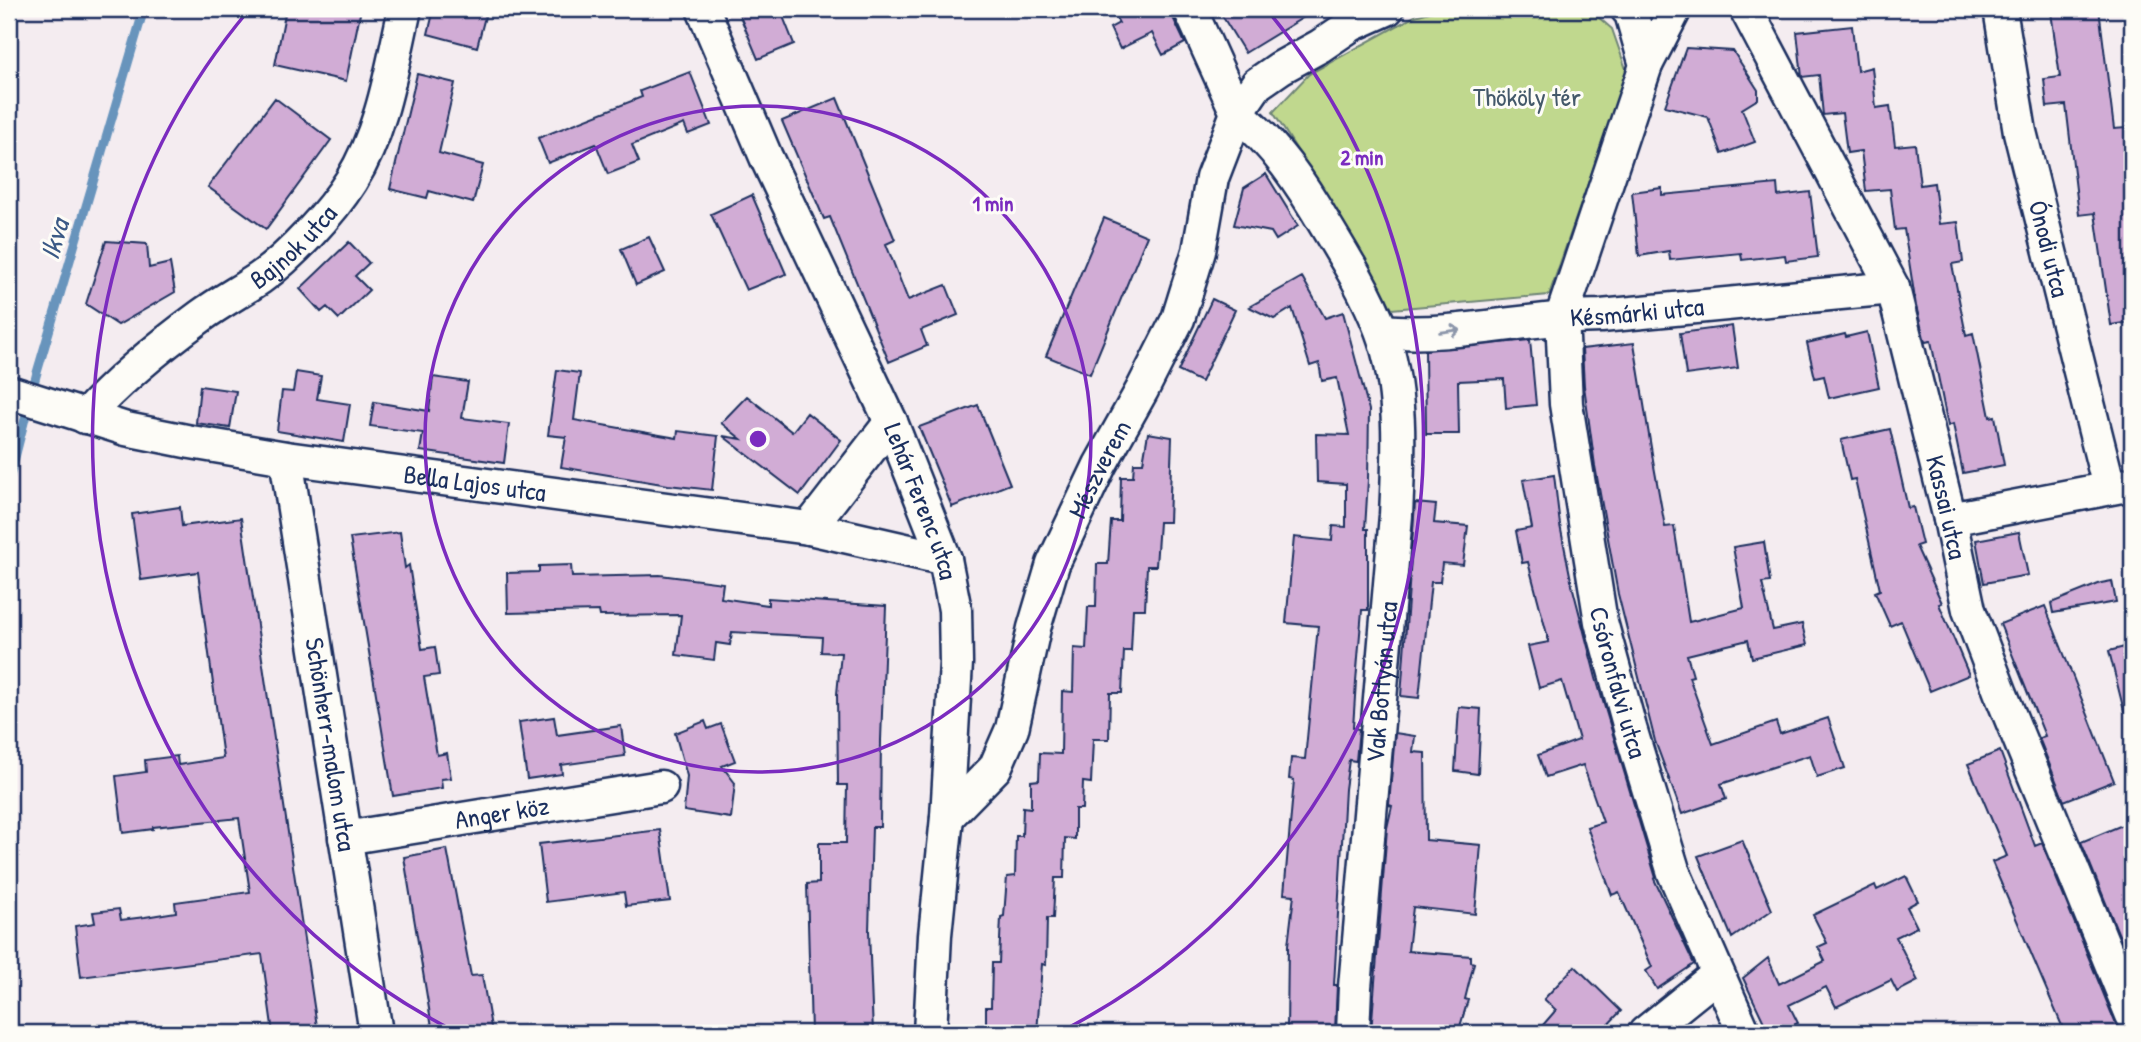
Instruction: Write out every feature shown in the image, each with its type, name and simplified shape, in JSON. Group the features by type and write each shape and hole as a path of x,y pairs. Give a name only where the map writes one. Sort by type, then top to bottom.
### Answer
{"street":[{"name":"Bajnok utca","path":"71,413 137,367 203,315 262,276 284,257 335,202 351,180 370,142 386,93 405,9"},
{"name":"Lehár Ferenc utca","path":"703,9 760,144 891,422 945,559 955,610 956,663 930,1033"},
{"path":"1190,9 1237,113 1285,160 1363,289 1382,331"},
{"path":"1237,113 1257,84 1280,68 1352,25 1387,9"},
{"path":"1627,9 1631,13 1646,65"},
{"path":"1562,316 1646,65 1675,9"},
{"name":"Kassai utca","path":"1746,9 1893,288 1950,519 1969,610 2132,1015"},
{"name":"Ónodi utca","path":"2000,9 2020,132 2121,485"},
{"name":"Mészverem","path":"947,817 995,768 1012,729 1034,628 1053,564 1100,465 1178,319 1199,251 1212,178 1237,113"},
{"name":"Késmárki utca","path":"1382,331 1436,333 1562,316 1601,316 1893,288"},
{"name":"Csóronfalvi utca","path":"1562,316 1566,404 1601,622 1674,873 1744,1033"},
{"name":"Vak Bottyán utca","path":"1353,1033 1396,515 1399,442 1394,387 1382,331"},
{"name":"Bella Lajos utca","path":"9,392 139,432 286,458 809,528 945,559"},
{"path":"809,528 891,422"},
{"name":"Schönherr-malom utca","path":"286,458 376,1033"},
{"path":"1950,519 2121,485"},
{"name":"Anger köz","path":"345,838 661,787"},
{"path":"1645,1033 1717,975"}],"green space":[{"name":"Thököly tér","path":"1441,9 1589,9 1612,29 1627,72 1549,295 1392,309 1340,218 1273,112 1309,74 1415,16"}],"building":[{"path":"286,9 361,9 346,81 275,65"},
{"path":"434,9 487,9 477,47 428,34"},
{"path":"737,9 780,9 794,44 758,59"},
{"path":"1111,9 1169,9 1185,43 1163,55 1152,33 1120,49 1110,28 1119,23"},
{"path":"1218,9 1317,9 1245,53"},
{"path":"2099,9 2114,129 2126,128 2132,186 2132,322 2111,325 2095,213 2079,215 2066,105 2047,107 2044,79 2060,77 2051,12"},
{"path":"1852,26 1857,71 1872,67 1876,108 1890,106 1895,146 1915,144 1920,185 1934,183 1939,224 1958,222 1963,262 1952,264 1966,335 1973,333 1990,417 1995,416 2004,465 1963,473 1953,424 1948,426 1931,341 1925,342 1916,306 1904,229 1895,230 1890,189 1866,191 1861,151 1847,153 1842,113 1823,115 1819,75 1802,77 1797,32"},
{"path":"1686,48 1733,51 1758,90 1758,99 1742,109 1755,142 1722,154 1708,117 1665,106"},
{"path":"690,72 711,125 688,134 684,124 632,145 639,162 608,174 596,144 548,163 538,138 642,97 640,91"},
{"path":"417,74 455,83 439,153 483,165 473,203 429,191 427,198 390,189"},
{"path":"275,98 331,140 266,229 208,187"},
{"path":"837,98 895,240 886,244 908,300 946,285 958,315 921,330 927,346 889,362 830,217 824,219 782,121"},
{"path":"1266,174 1298,226 1276,240 1271,232 1234,225 1244,188"},
{"path":"1777,184 1778,196 1810,192 1818,257 1786,261 1785,255 1742,260 1741,253 1670,260 1669,251 1639,256 1632,192 1662,188 1662,195"},
{"path":"752,195 786,274 746,290 711,214"},
{"path":"1104,218 1147,236 1090,374 1046,356"},
{"path":"649,237 665,272 636,285 621,249"},
{"path":"106,241 147,244 149,268 170,263 175,292 118,325 86,304"},
{"path":"349,242 369,263 355,276 369,290 339,319 327,307 321,312 300,289"},
{"path":"1302,277 1325,318 1343,312 1369,410 1365,529 1368,529 1368,610 1362,610 1356,681 1353,728 1359,729 1356,761 1349,760 1345,789 1334,985 1337,985 1335,1031 1329,1030 1328,1033 1287,1033 1288,945 1294,895 1284,894 1294,780 1289,779 1291,758 1305,759 1318,626 1286,623 1294,537 1332,541 1333,526 1346,527 1346,484 1317,482 1316,434 1349,435 1337,378 1322,381 1319,363 1310,366 1292,308 1274,319 1249,307"},
{"path":"1212,299 1235,310 1201,382 1178,371"},
{"path":"1732,326 1738,368 1686,375 1680,333"},
{"path":"1867,332 1879,387 1829,398 1824,376 1815,378 1807,343"},
{"path":"1530,340 1536,405 1506,408 1504,379 1458,381 1459,434 1426,434 1425,350"},
{"path":"1634,343 1665,527 1674,526 1689,622 1744,608 1733,547 1764,542 1770,582 1762,583 1773,630 1802,624 1807,645 1752,658 1748,640 1687,655 1693,676 1689,677 1713,744 1776,722 1780,734 1828,718 1845,768 1817,777 1810,755 1721,784 1726,799 1682,814 1655,741 1618,594 1584,386 1582,349"},
{"path":"557,370 580,373 574,420 677,438 678,431 718,436 712,490 561,467 566,437 548,435"},
{"path":"296,372 321,376 317,399 350,404 344,442 277,431 282,391 293,392"},
{"path":"433,377 468,382 462,418 509,424 504,463 420,451 423,433 370,426 374,402 429,411"},
{"path":"200,386 236,391 230,428 196,423"},
{"path":"747,396 792,432 807,413 841,440 800,495 723,436 741,439 721,423"},
{"path":"978,405 1010,484 952,507 919,427"},
{"path":"1890,429 1908,508 1913,507 1922,544 1916,546 1942,603 1939,604 1969,675 1930,691 1901,621 1890,626 1875,592 1880,590 1855,479 1850,480 1841,440"},
{"path":"1148,433 1172,437 1169,522 1159,522 1156,566 1147,566 1145,609 1133,609 1131,651 1124,651 1122,693 1110,693 1109,739 1093,739 1091,783 1083,782 1082,809 1075,809 1075,839 1065,838 1064,878 1055,878 1053,918 1047,918 1046,965 1042,964 1037,1033 986,1033 986,1007 991,1007 992,963 999,963 1001,917 1004,916 1007,877 1015,876 1016,836 1022,836 1023,807 1031,808 1031,781 1039,780 1040,753 1061,754 1062,691 1073,692 1074,648 1086,649 1088,607 1096,607 1097,564 1108,564 1111,521 1120,521 1121,477 1133,477 1134,463 1143,463"},
{"path":"1554,475 1560,525 1572,585 1596,678 1656,878 1654,879 1694,964 1657,989 1646,971 1652,967 1619,892 1612,895 1587,827 1603,822 1583,765 1546,777 1538,755 1579,740 1562,681 1539,688 1528,646 1549,642 1528,562 1522,563 1516,531 1532,528 1523,480"},
{"path":"1415,503 1436,505 1434,523 1468,526 1463,565 1442,563 1440,582 1431,582 1419,698 1401,696"},
{"path":"180,507 182,526 241,518 318,1033 273,1033 262,954 81,977 75,926 95,923 93,912 119,909 121,920 145,917 176,912 175,902 250,892 239,818 153,827 123,833 116,776 146,772 145,760 177,756 178,765 223,758 198,572 141,580 132,514"},
{"path":"400,532 405,568 409,565 422,649 435,647 439,675 424,677 437,755 447,753 451,778 441,779 442,788 393,796 350,538"},
{"path":"2019,532 2028,575 1984,583 1976,540"},
{"path":"571,565 572,577 660,575 723,583 721,598 768,605 768,598 886,606 880,827 872,827 869,931 873,1033 811,1033 807,884 819,883 819,843 846,843 847,785 838,785 837,694 841,653 821,652 822,637 732,632 730,645 716,643 714,660 676,655 681,615 600,616 599,611 508,613 507,573 539,572 539,566"},
{"path":"2112,581 2116,602 2053,613 2051,603"},
{"path":"2045,606 2114,781 2064,801 2039,738 2045,736 2000,624"},
{"path":"2132,645 2132,710 2124,711 2109,651"},
{"path":"1459,707 1481,709 1478,774 1455,771"},
{"path":"554,717 557,735 621,726 625,756 561,765 562,774 527,779 519,722"},
{"path":"705,721 708,729 721,724 735,761 722,766 735,783 731,818 684,811 687,776 675,733"},
{"path":"1395,733 1415,736 1413,752 1425,753 1426,840 1481,845 1475,914 1413,907 1408,951 1471,956 1471,962 1474,963 1465,999 1468,1000 1458,1033 1371,1033 1387,828 1392,806 1389,805"},
{"path":"2000,751 2035,846 2042,843 2115,1022 2123,1031 2065,1033 1992,862 2007,856 1968,764"},
{"path":"2132,821 2132,967 2081,842"},
{"path":"660,830 670,901 626,906 624,892 546,902 539,844"},
{"path":"1742,840 1772,910 1732,938 1698,856"},
{"path":"447,849 471,976 482,975 492,1033 433,1033 404,857"},
{"path":"1906,876 1918,901 1907,907 1917,927 1896,937 1918,981 1897,992 1891,980 1836,1007 1826,987 1789,1005 1798,1023 1777,1033 1769,1033 1743,978 1768,958 1779,984 1825,961 1818,947 1827,943 1813,915 1875,885 1877,890"},
{"path":"1575,966 1621,1011 1600,1033 1536,1033 1556,1010 1544,999"}],"waterway":[{"name":"Ikva","path":"9,481 36,376 144,9"}]}
